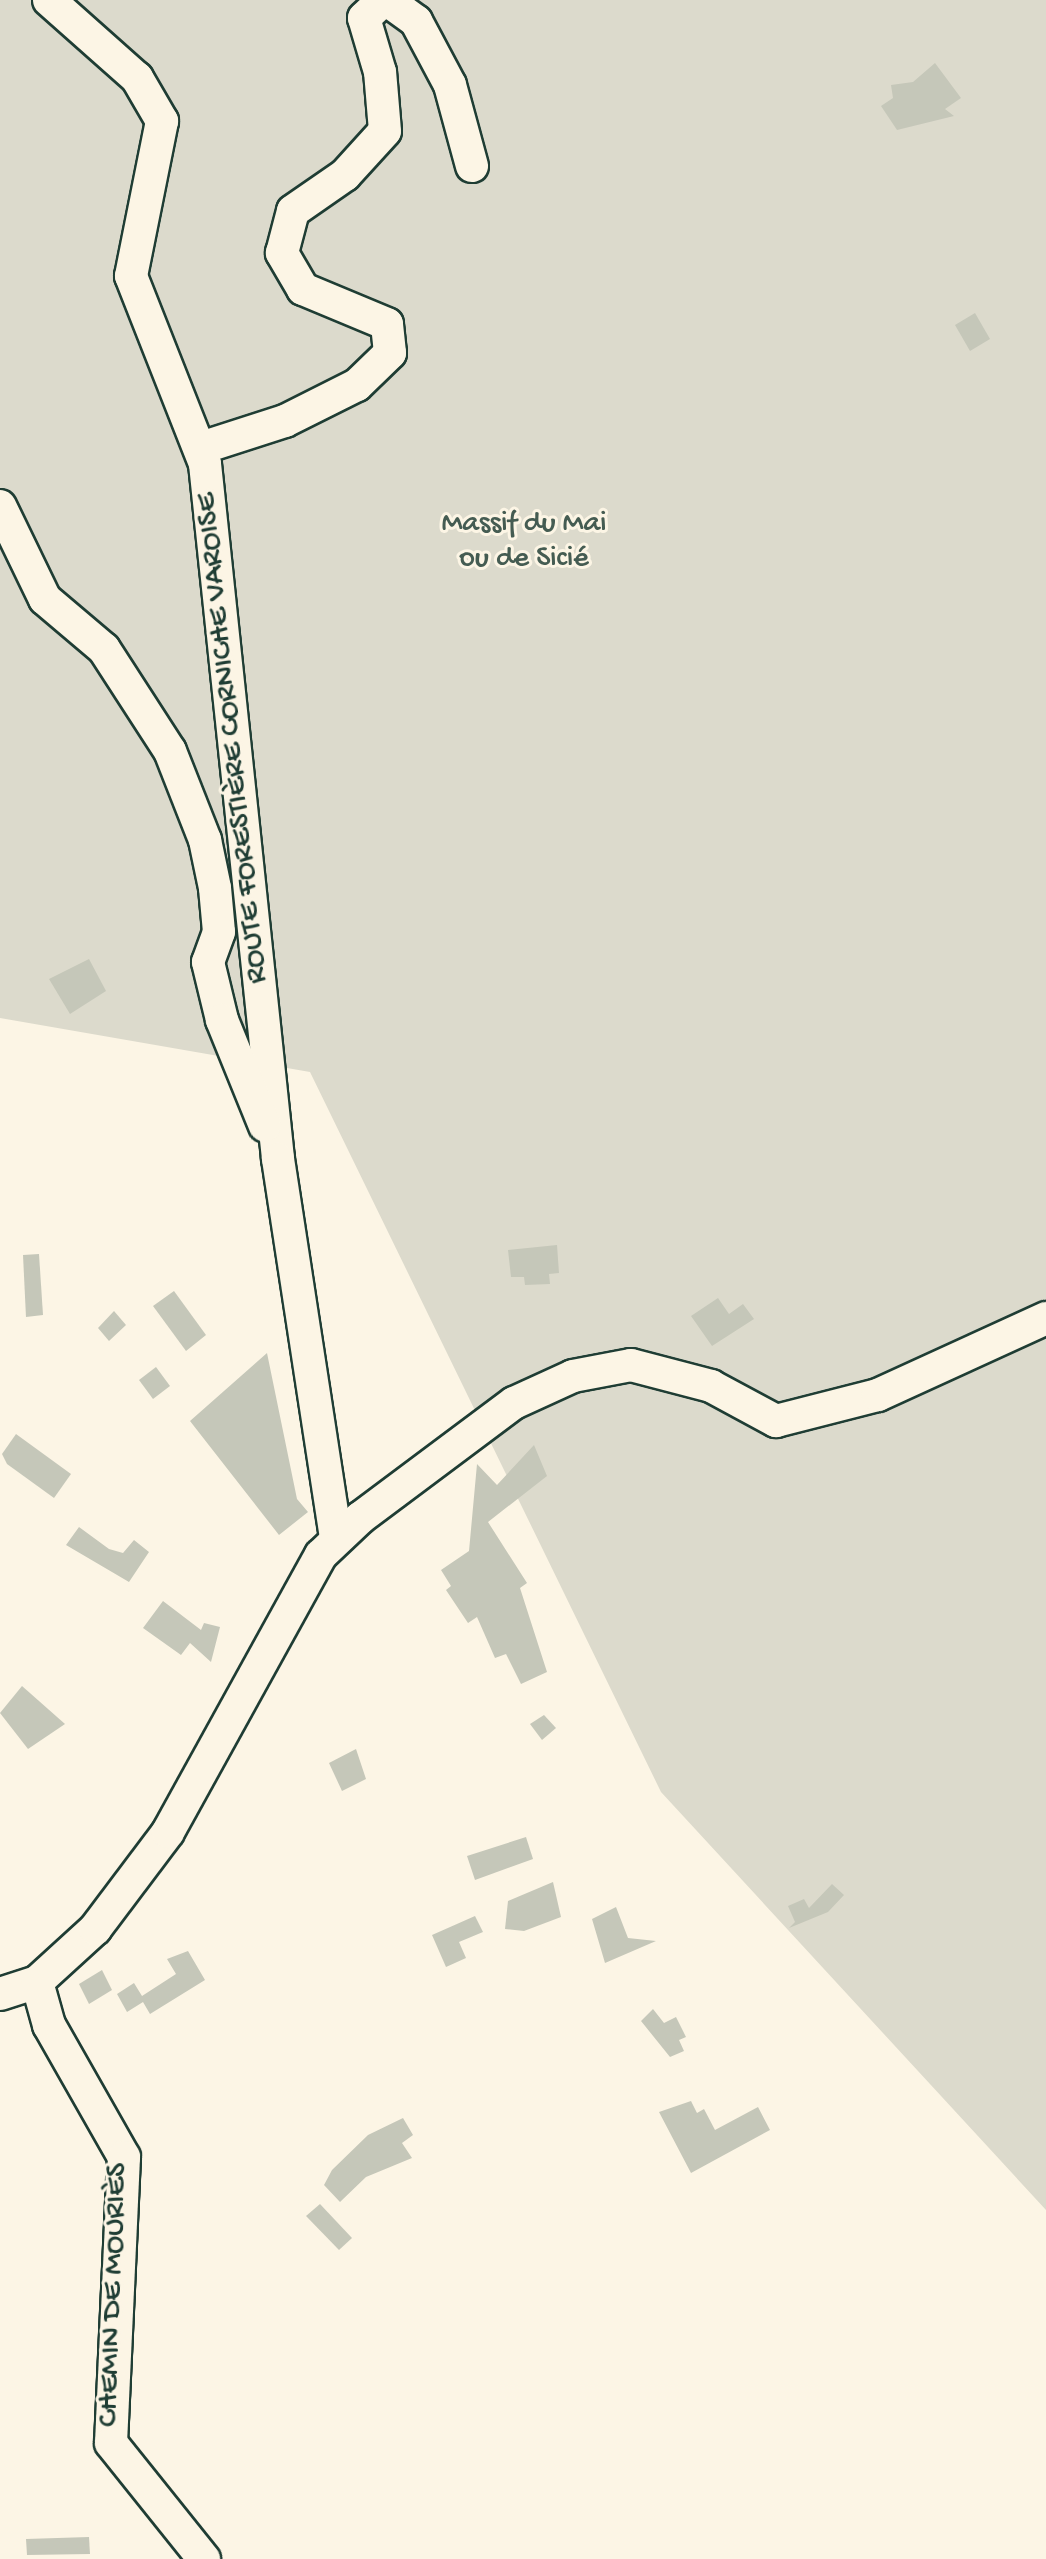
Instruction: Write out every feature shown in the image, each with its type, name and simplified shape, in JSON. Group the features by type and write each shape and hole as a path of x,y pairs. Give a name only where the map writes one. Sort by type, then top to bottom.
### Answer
{"street":[{"name":"ROUTE FORESTIÈRE CORNICHE VAROISE","path":"49,0 137,78 157,107 160,154 137,222 131,276 201,448 278,1159 336,1538"},
{"path":"201,448 285,421 345,391 390,353 387,324 303,289 282,253 293,211 345,175 385,131 380,72 364,18 385,0 416,21 450,85 472,166"},
{"path":"0,506 45,599 104,649 170,751 205,840 215,888 219,932 208,962 222,1020 278,1159"},
{"path":"0,1994 37,1982 95,1929 168,1832 292,1597 336,1538 478,1428 573,1376 631,1365 711,1386 776,1421 878,1395 1046,1318"},
{"name":"CHEMIN DE MOURIÈS","path":"37,1982 49,2025 124,2157 111,2443 204,2559"}],"green space":[{"name":"Massif du Mai ou de Sicié","path":"0,0 1046,0 1046,2210 661,1792 310,1072 0,1018"}],"building":[{"path":"935,63 961,98 945,109 954,116 897,130 881,106 893,98 891,85 913,82"},
{"path":"975,313 990,339 970,351 955,325"},
{"path":"89,959 106,991 70,1014 49,979"},
{"path":"557,1245 559,1273 549,1274 550,1284 525,1285 524,1277 511,1277 508,1250"},
{"path":"39,1254 43,1315 26,1317 23,1255"},
{"path":"174,1291 206,1335 186,1351 153,1306"},
{"path":"718,1298 729,1314 743,1304 754,1319 712,1346 691,1316"},
{"path":"114,1311 126,1325 109,1341 98,1328"},
{"path":"267,1353 297,1499 308,1512 279,1535 190,1421"},
{"path":"156,1367 170,1386 153,1399 139,1380"},
{"path":"16,1434 71,1474 54,1498 7,1464 2,1454"},
{"path":"534,1445 547,1476 488,1522 527,1583 520,1588 547,1672 521,1684 506,1654 495,1658 477,1617 468,1623 446,1590 451,1586 441,1570 469,1551 477,1464 497,1485"},
{"path":"79,1527 109,1549 123,1553 134,1540 149,1552 129,1582 66,1545"},
{"path":"163,1601 201,1630 204,1623 220,1627 211,1662 190,1643 181,1655 143,1628"},
{"path":"22,1686 65,1724 28,1749 0,1713"},
{"path":"544,1715 556,1728 542,1740 530,1724"},
{"path":"356,1749 366,1779 342,1791 329,1763"},
{"path":"526,1837 533,1859 475,1880 467,1856"},
{"path":"553,1882 561,1917 524,1931 505,1929 508,1901"},
{"path":"832,1884 844,1895 828,1912 789,1928 795,1922 788,1906 804,1899 809,1908"},
{"path":"616,1907 628,1938 656,1941 605,1963 592,1919"},
{"path":"475,1916 483,1932 459,1942 466,1958 446,1967 432,1935"},
{"path":"188,1951 205,1980 150,2014 143,2002 127,2012 117,1994 134,1983 142,1996 176,1974 167,1959"},
{"path":"102,1970 112,1990 89,2004 79,1984"},
{"path":"653,2009 664,2023 676,2017 686,2037 679,2040 684,2051 670,2057 641,2021"},
{"path":"691,2101 697,2113 704,2109 715,2130 758,2107 770,2130 691,2173 659,2112"},
{"path":"403,2118 413,2135 402,2143 412,2158 366,2177 340,2202 324,2185 332,2170 368,2135"},
{"path":"320,2204 352,2238 339,2250 306,2216"},
{"path":"89,2537 90,2554 27,2555 26,2539"}]}
